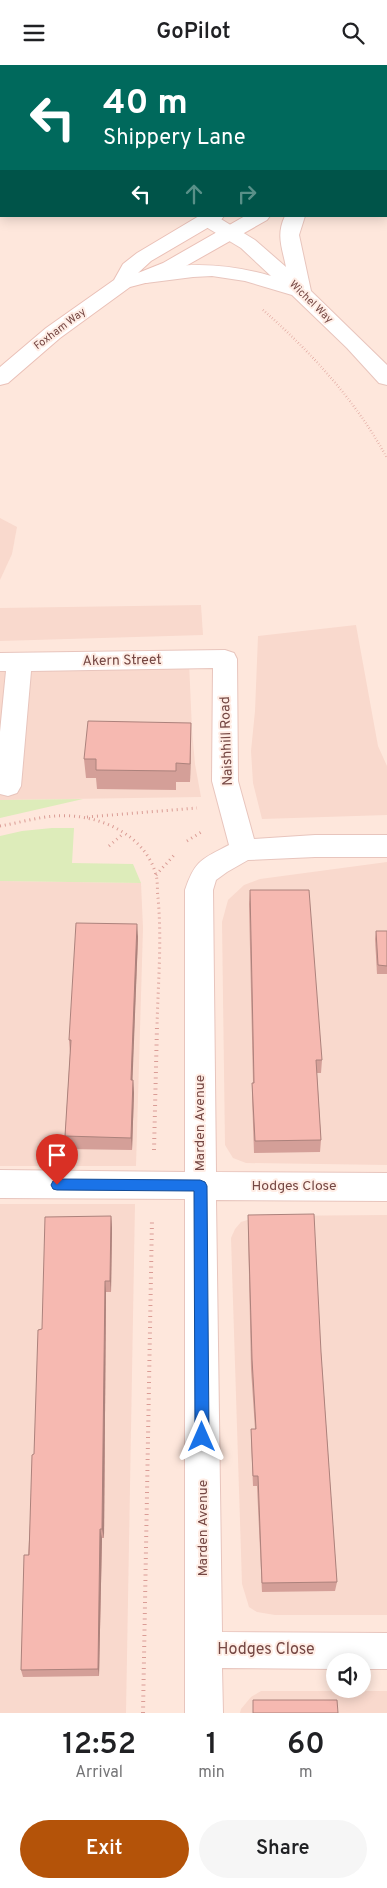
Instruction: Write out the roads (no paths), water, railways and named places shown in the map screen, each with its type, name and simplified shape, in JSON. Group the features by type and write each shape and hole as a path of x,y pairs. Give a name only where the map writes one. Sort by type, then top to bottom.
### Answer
{"street":[{"name":"Foxham Way","path":"0,378 53,333 124,283 146,277 170,267 258,217"},
{"path":"295,217 289,235 301,293"},
{"name":"Foxham Way","path":"124,283 130,268 144,257 211,218"},
{"name":"Wichel Way","path":"211,218 254,250 301,293 387,378"},
{"path":"146,277 187,271 214,270 266,281 301,293"},
{"name":"Akern Street","path":"8,786 10,662 225,659"},
{"name":"Naishhill Road","path":"225,659 225,781 244,850"},
{"name":"Marden Avenue","path":"204,1713 198,890 204,874 217,864 244,850 315,846 387,846"},
{"name":"Hodges Close","path":"0,1184 387,1187"},
{"name":"Hodges Close","path":"204,1650 387,1651"}]}
